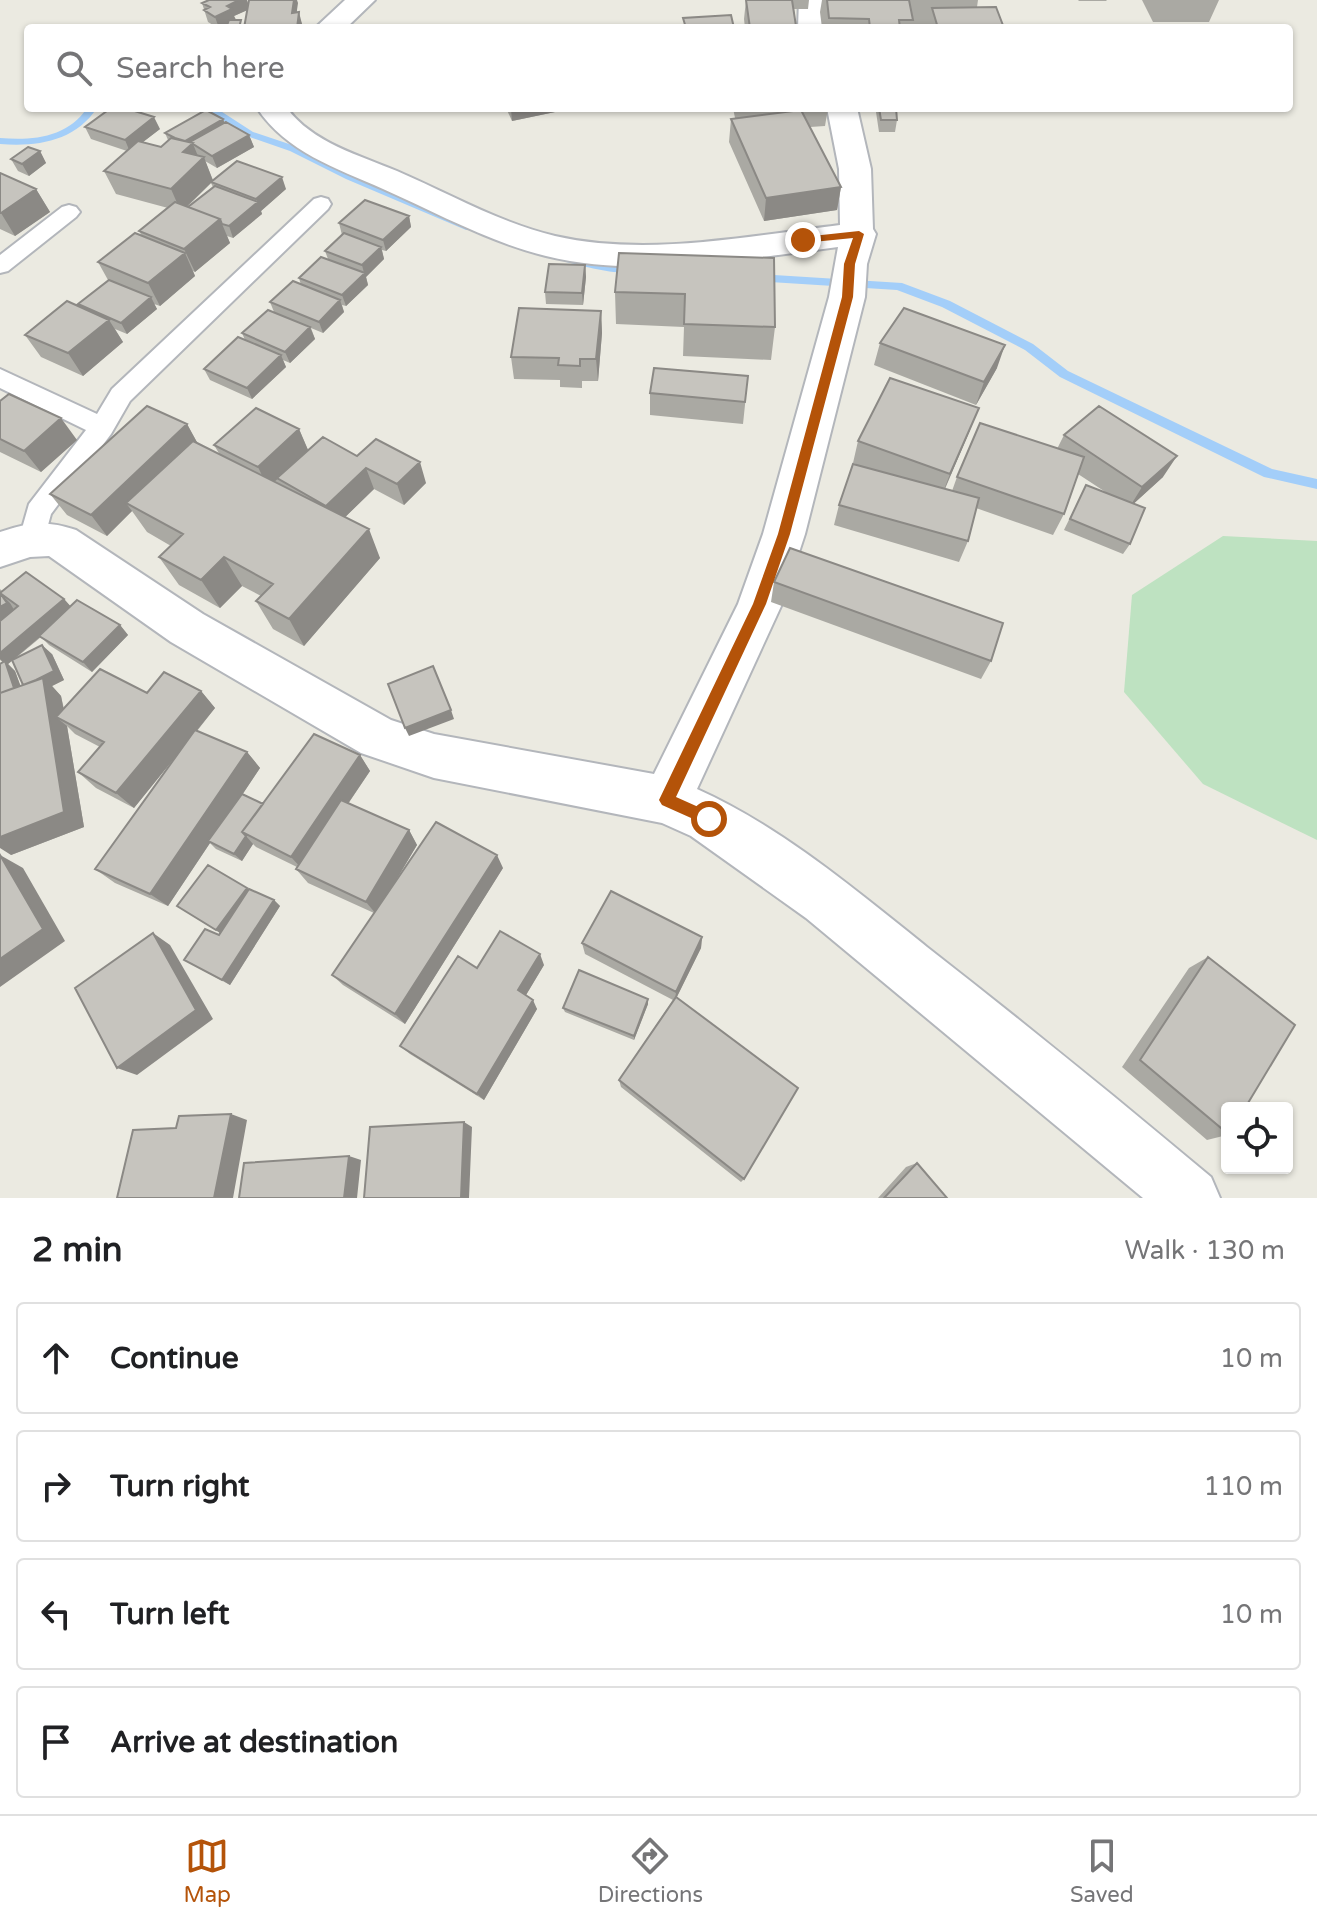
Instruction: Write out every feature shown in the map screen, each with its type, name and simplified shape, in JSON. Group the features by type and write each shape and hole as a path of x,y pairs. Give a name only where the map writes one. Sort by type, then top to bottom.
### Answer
{"street":[{"path":"334,24 361,0"},
{"path":"812,24 813,0"},
{"path":"275,112 282,123 310,142 350,162 524,238 567,250 614,255 660,254 852,265"},
{"path":"667,800 760,604 784,534 852,265 859,211 843,112"},
{"path":"16,545 48,537 61,542 187,628 378,738 434,756 667,800 709,819 825,899 1051,1081 1190,1198"}],"lane":[{"path":"16,545 102,427 121,395 321,204"},
{"path":"0,266 69,212"},
{"path":"0,378 102,427"}],"green space":[{"path":"1223,536 1317,541 1317,840 1203,784 1124,692 1132,595"}],"building":[{"path":"209,0 239,0 227,6 232,9 215,17 204,10 210,7 202,3"},
{"path":"249,0 294,0 292,13 299,12 298,24 245,24"},
{"path":"746,0 792,0 796,24 749,24"},
{"path":"827,0 909,0 913,20 899,20 900,24 870,24 869,19 829,18"},
{"path":"996,7 1002,24 937,24 932,8"},
{"path":"731,15 733,24 685,24 683,18"},
{"path":"229,20 241,20 240,24 228,24"},
{"path":"106,112 138,112 154,117 125,140 85,127"},
{"path":"202,112 223,119 185,141 165,133"},
{"path":"802,112 841,187 766,198 731,119"},
{"path":"880,112 896,112 897,120 881,120"},
{"path":"226,122 249,135 212,156 190,142"},
{"path":"171,138 193,143 183,152 204,157 171,189 104,171 138,141 161,147"},
{"path":"28,147 40,151 22,164 11,159"},
{"path":"237,161 282,177 256,199 211,182"},
{"path":"0,173 36,189 1,213 0,213"},
{"path":"215,186 258,202 229,226 222,224 220,219 188,207"},
{"path":"365,200 409,216 383,240 339,223"},
{"path":"175,202 220,219 184,249 139,231"},
{"path":"135,233 185,253 148,283 98,262"},
{"path":"344,233 381,247 362,265 325,251"},
{"path":"619,253 774,258 775,327 684,324 685,294 615,292"},
{"path":"321,257 365,273 342,295 299,278"},
{"path":"549,264 585,265 582,293 545,292"},
{"path":"109,280 151,297 121,323 78,304"},
{"path":"293,281 340,300 319,322 270,302"},
{"path":"67,301 109,320 68,353 25,335"},
{"path":"519,308 601,311 596,359 580,359 580,366 558,365 559,358 511,357"},
{"path":"904,308 1005,345 984,382 880,343"},
{"path":"268,310 310,327 285,352 242,333"},
{"path":"238,337 281,355 247,388 204,369"},
{"path":"654,368 748,376 745,402 650,393"},
{"path":"890,378 979,408 950,474 858,441"},
{"path":"9,394 61,418 24,451 0,439 0,401"},
{"path":"147,406 187,424 91,515 50,494"},
{"path":"1099,406 1177,456 1142,487 1064,435"},
{"path":"256,408 299,429 258,467 214,445"},
{"path":"980,423 1084,457 1064,514 957,477"},
{"path":"323,437 357,456 376,439 420,462 397,484 366,468 326,506 277,478"},
{"path":"193,441 369,529 289,619 256,601 273,584 224,557 201,580 159,557 183,534 126,503"},
{"path":"853,464 979,498 968,541 839,505"},
{"path":"1086,485 1145,508 1130,544 1070,519"},
{"path":"790,548 1003,623 991,661 774,582"},
{"path":"26,572 64,599 0,653 0,621 18,606 0,593"},
{"path":"0,593 7,603 0,607"},
{"path":"77,600 120,625 83,662 39,636"},
{"path":"42,645 54,671 23,685 12,660"},
{"path":"5,661 14,688 0,693 0,664"},
{"path":"433,666 451,710 405,728 388,684"},
{"path":"100,669 147,693 164,672 201,691 116,793 78,772 104,742 56,717"},
{"path":"43,678 64,812 0,837 0,693"},
{"path":"195,730 247,752 150,894 95,869"},
{"path":"314,734 360,755 291,857 242,832"},
{"path":"242,794 263,804 242,832 246,836 234,854 208,841"},
{"path":"341,800 409,830 366,902 296,869"},
{"path":"436,822 497,855 395,1014 332,975"},
{"path":"0,855 43,929 0,959"},
{"path":"208,865 247,888 216,930 177,906"},
{"path":"249,889 274,900 222,980 184,960 205,929 219,935"},
{"path":"611,891 702,937 676,992 582,943"},
{"path":"500,931 540,954 518,990 533,1000 477,1094 400,1046 458,956 477,968"},
{"path":"153,933 196,1010 117,1068 75,988"},
{"path":"1208,957 1295,1025 1249,1102 1221,1102 1221,1128 1140,1060"},
{"path":"579,970 648,999 634,1036 563,1008"},
{"path":"676,997 798,1088 744,1179 619,1080"},
{"path":"231,1114 214,1198 117,1198 133,1130 176,1128 179,1116"},
{"path":"464,1122 461,1198 364,1198 370,1127"},
{"path":"349,1156 344,1198 239,1198 244,1163"},
{"path":"917,1163 947,1198 884,1198"}],"waterway":[{"path":"0,141 26,142 52,138 76,127 89,112"},
{"path":"215,112 250,134 294,149 350,177 470,228"},
{"path":"570,259 604,267 636,269"},
{"path":"756,278 898,286 946,304 1029,347 1064,374 1269,473 1317,484"}],"route":[{"path":"709,819 667,800 760,604 784,534 847,297 850,264 859,234 803,240"}]}
